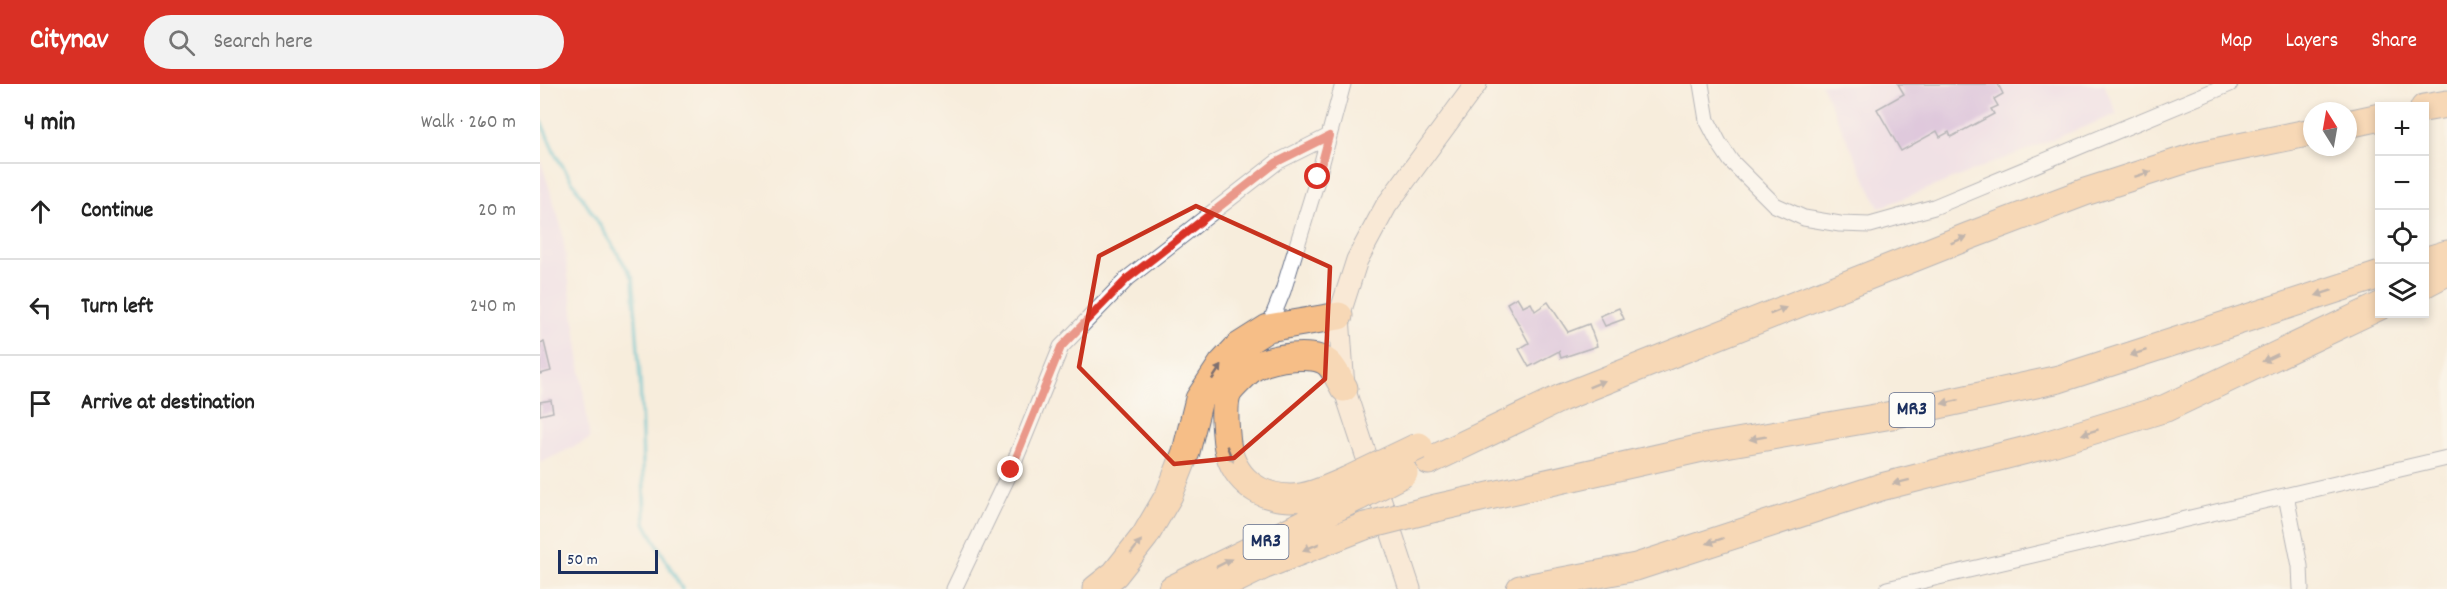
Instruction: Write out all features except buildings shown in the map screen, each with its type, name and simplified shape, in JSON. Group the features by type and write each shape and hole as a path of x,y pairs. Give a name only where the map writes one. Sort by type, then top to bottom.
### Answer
{"highway":[{"path":"2429,107 2447,104"},
{"path":"2357,122 2375,118"},
{"name":"MR3","path":"1172,589 1353,488 1424,453 2085,192 2200,156 2303,134"},
{"path":"2429,259 2447,254"},
{"path":"2429,281 2447,272"},
{"name":"MR3","path":"1216,589 1263,566 1365,526 1436,507 1702,448 1892,415 2059,379 2375,276"},
{"path":"1520,589 1636,567 1881,487 2042,446 2166,408 2375,308"},
{"path":"1096,589 1115,574 1137,546 1169,495 1186,452 1199,399 1221,364 1238,347 1268,328 1339,316"},
{"path":"1341,344 1309,356 1276,359 1253,368 1228,393 1224,417 1227,447 1241,479 1269,495 1291,498 1353,488"},
{"path":"1309,356 1329,363 1344,388"}],"main road":[{"path":"1410,589 1344,388 1339,316 1357,260 1386,206 1476,84"}],"street":[{"path":"1268,328 1283,291 1343,84"},
{"path":"1701,84 1707,120 1719,143 1731,161 1775,205 1804,218 1840,224 1870,225 1934,207 2230,84"},
{"path":"954,589 1011,470 1061,347 1128,278 1277,162 1329,136"},
{"path":"1887,589 2447,458"},
{"path":"2286,496 2300,566 2301,589"}],"highlighted area":[{"path":"1196,206 1330,267 1325,379 1234,458 1174,464 1079,367 1099,256"}],"shaded area":[{"path":"1821,84 2104,84 2117,114 1879,208"},
{"path":"540,158 562,229 590,439 540,463"}],"waterway":[{"path":"540,119 555,154 633,278 640,378 645,523 682,589"}],"route":[{"path":"1011,470 1061,347 1128,278 1277,162 1329,136 1318,177"}]}
